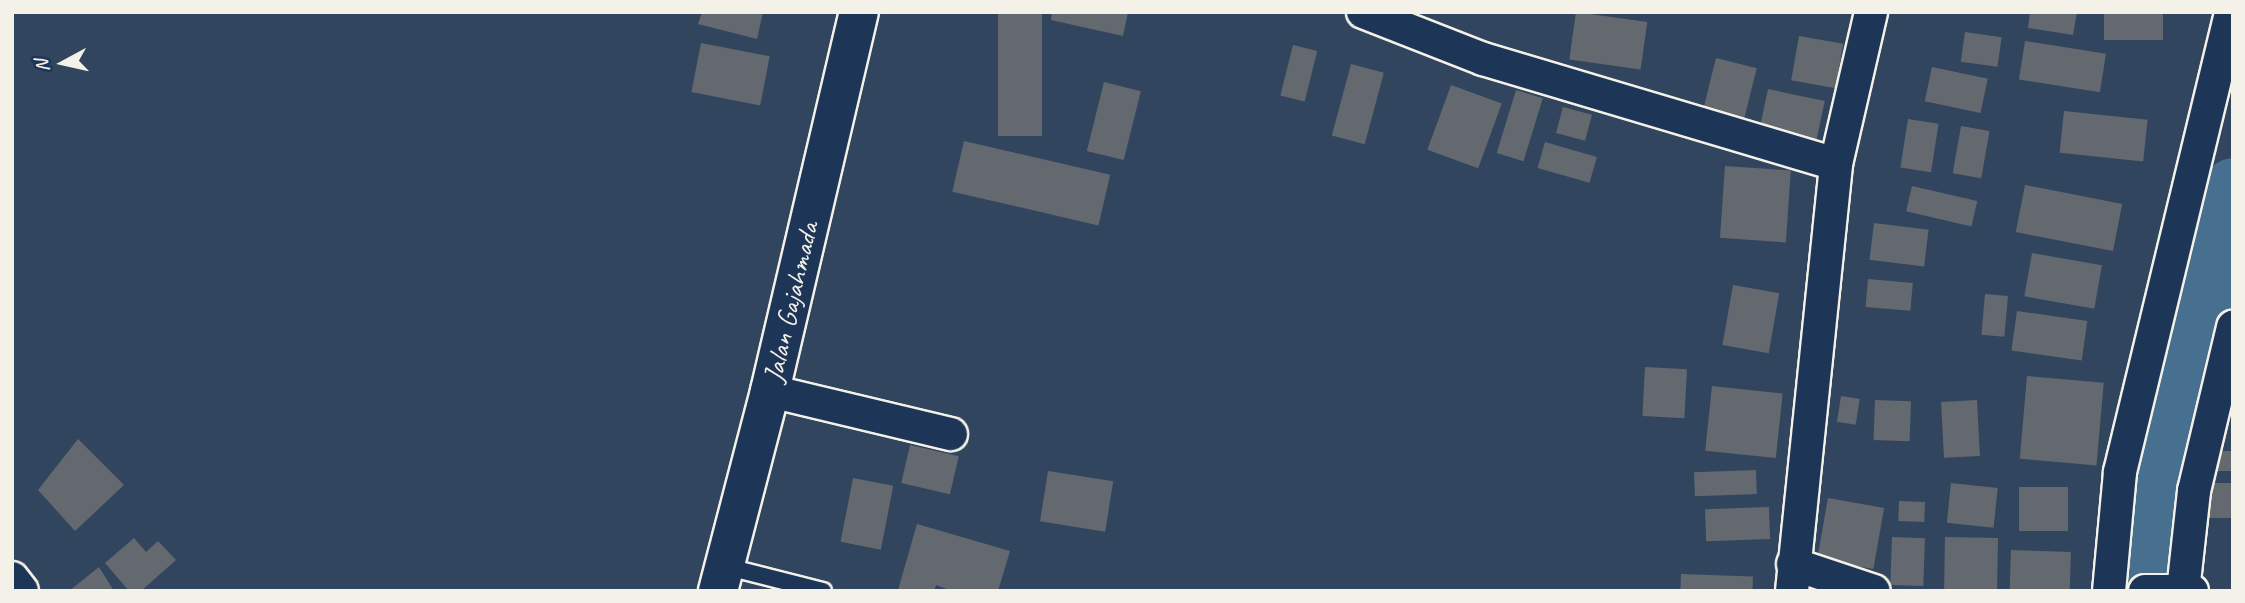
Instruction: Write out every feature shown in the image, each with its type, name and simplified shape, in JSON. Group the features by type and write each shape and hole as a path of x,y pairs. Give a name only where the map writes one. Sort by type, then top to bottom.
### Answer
{"street":[{"name":"Jalan Gajahmada","path":"721,578 770,391 859,12"},
{"path":"1363,12 1483,59 1836,164"},
{"path":"1871,12 1836,164 1792,577 1874,591"},
{"path":"2109,591 2120,472 2231,12"},
{"path":"2175,590 2194,491 2233,327"},
{"path":"770,391 951,434"},
{"path":"12,578 22,591"}],"lane":[{"path":"721,578 823,591"}],"building":[{"path":"702,12 763,12 757,39 698,24"},
{"path":"998,12 1042,12 1042,136 998,136"},
{"path":"1052,12 1128,12 1123,36 1051,20"},
{"path":"1576,12 1647,22 1641,70 1569,60"},
{"path":"2030,12 2077,12 2073,35 2028,28"},
{"path":"2104,12 2163,12 2163,40 2104,40"},
{"path":"1965,32 2002,37 1997,67 1961,62"},
{"path":"1799,36 1843,44 1836,88 1791,80"},
{"path":"2025,41 2106,54 2100,92 2019,80"},
{"path":"701,43 770,56 760,105 691,92"},
{"path":"1293,45 1317,51 1305,102 1280,95"},
{"path":"1716,58 1757,68 1744,121 1703,110"},
{"path":"1351,64 1384,73 1365,144 1332,135"},
{"path":"1932,67 1988,79 1980,113 1925,101"},
{"path":"1104,82 1141,91 1124,160 1087,151"},
{"path":"1451,85 1502,103 1478,168 1427,150"},
{"path":"1768,89 1825,101 1815,146 1758,134"},
{"path":"1516,90 1543,98 1523,161 1497,153"},
{"path":"1563,107 1592,115 1585,141 1556,133"},
{"path":"2064,111 2148,120 2143,162 2060,153"},
{"path":"1908,119 1939,124 1931,172 1900,167"},
{"path":"1961,126 1990,131 1981,178 1953,173"},
{"path":"964,141 1110,175 1098,225 952,192"},
{"path":"1545,142 1597,157 1589,183 1538,168"},
{"path":"1725,166 1791,171 1786,242 1720,238"},
{"path":"2025,185 2122,204 2113,251 2016,232"},
{"path":"1912,186 1977,201 1971,226 1906,211"},
{"path":"1874,223 1929,230 1924,266 1869,260"},
{"path":"2032,253 2102,265 2094,309 2024,296"},
{"path":"1868,279 1913,283 1910,311 1866,307"},
{"path":"1733,285 1779,293 1769,353 1722,345"},
{"path":"1985,294 2008,296 2004,337 1981,335"},
{"path":"2017,311 2087,321 2082,360 2011,351"},
{"path":"1645,367 1687,369 1684,418 1642,416"},
{"path":"2027,376 2104,383 2096,465 2020,459"},
{"path":"1712,386 1783,393 1776,458 1705,451"},
{"path":"1841,396 1860,399 1856,425 1837,422"},
{"path":"1875,400 1911,401 1910,441 1874,440"},
{"path":"1977,400 1980,456 1944,458 1941,402"},
{"path":"78,439 124,485 75,531 38,490"},
{"path":"910,445 959,456 950,494 901,483"},
{"path":"2215,451 2233,451 2233,471 2215,471"},
{"path":"1756,470 1757,494 1695,496 1694,472"},
{"path":"1048,471 1113,481 1105,532 1040,521"},
{"path":"853,478 893,486 881,550 841,542"},
{"path":"1951,483 1998,488 1994,528 1947,523"},
{"path":"2207,483 2233,483 2233,518 2207,518"},
{"path":"2019,487 2068,487 2068,531 2019,531"},
{"path":"1828,498 1884,508 1873,569 1817,559"},
{"path":"1899,501 1925,502 1924,522 1898,521"},
{"path":"1769,507 1770,539 1706,541 1705,509"},
{"path":"917,524 1010,551 998,591 952,591 936,585 934,591 898,590"},
{"path":"1892,537 1925,538 1923,586 1890,585"},
{"path":"1945,537 1998,538 1997,591 1944,591"},
{"path":"134,538 146,552 158,541 176,560 141,591 129,591 105,563"},
{"path":"2011,550 2071,552 2070,591 2010,591"},
{"path":"99,567 114,591 69,591"},
{"path":"1681,574 1753,577 1752,591 1680,591"}],"waterway":[{"path":"2152,591 2149,567 2159,484 2233,189"}]}
